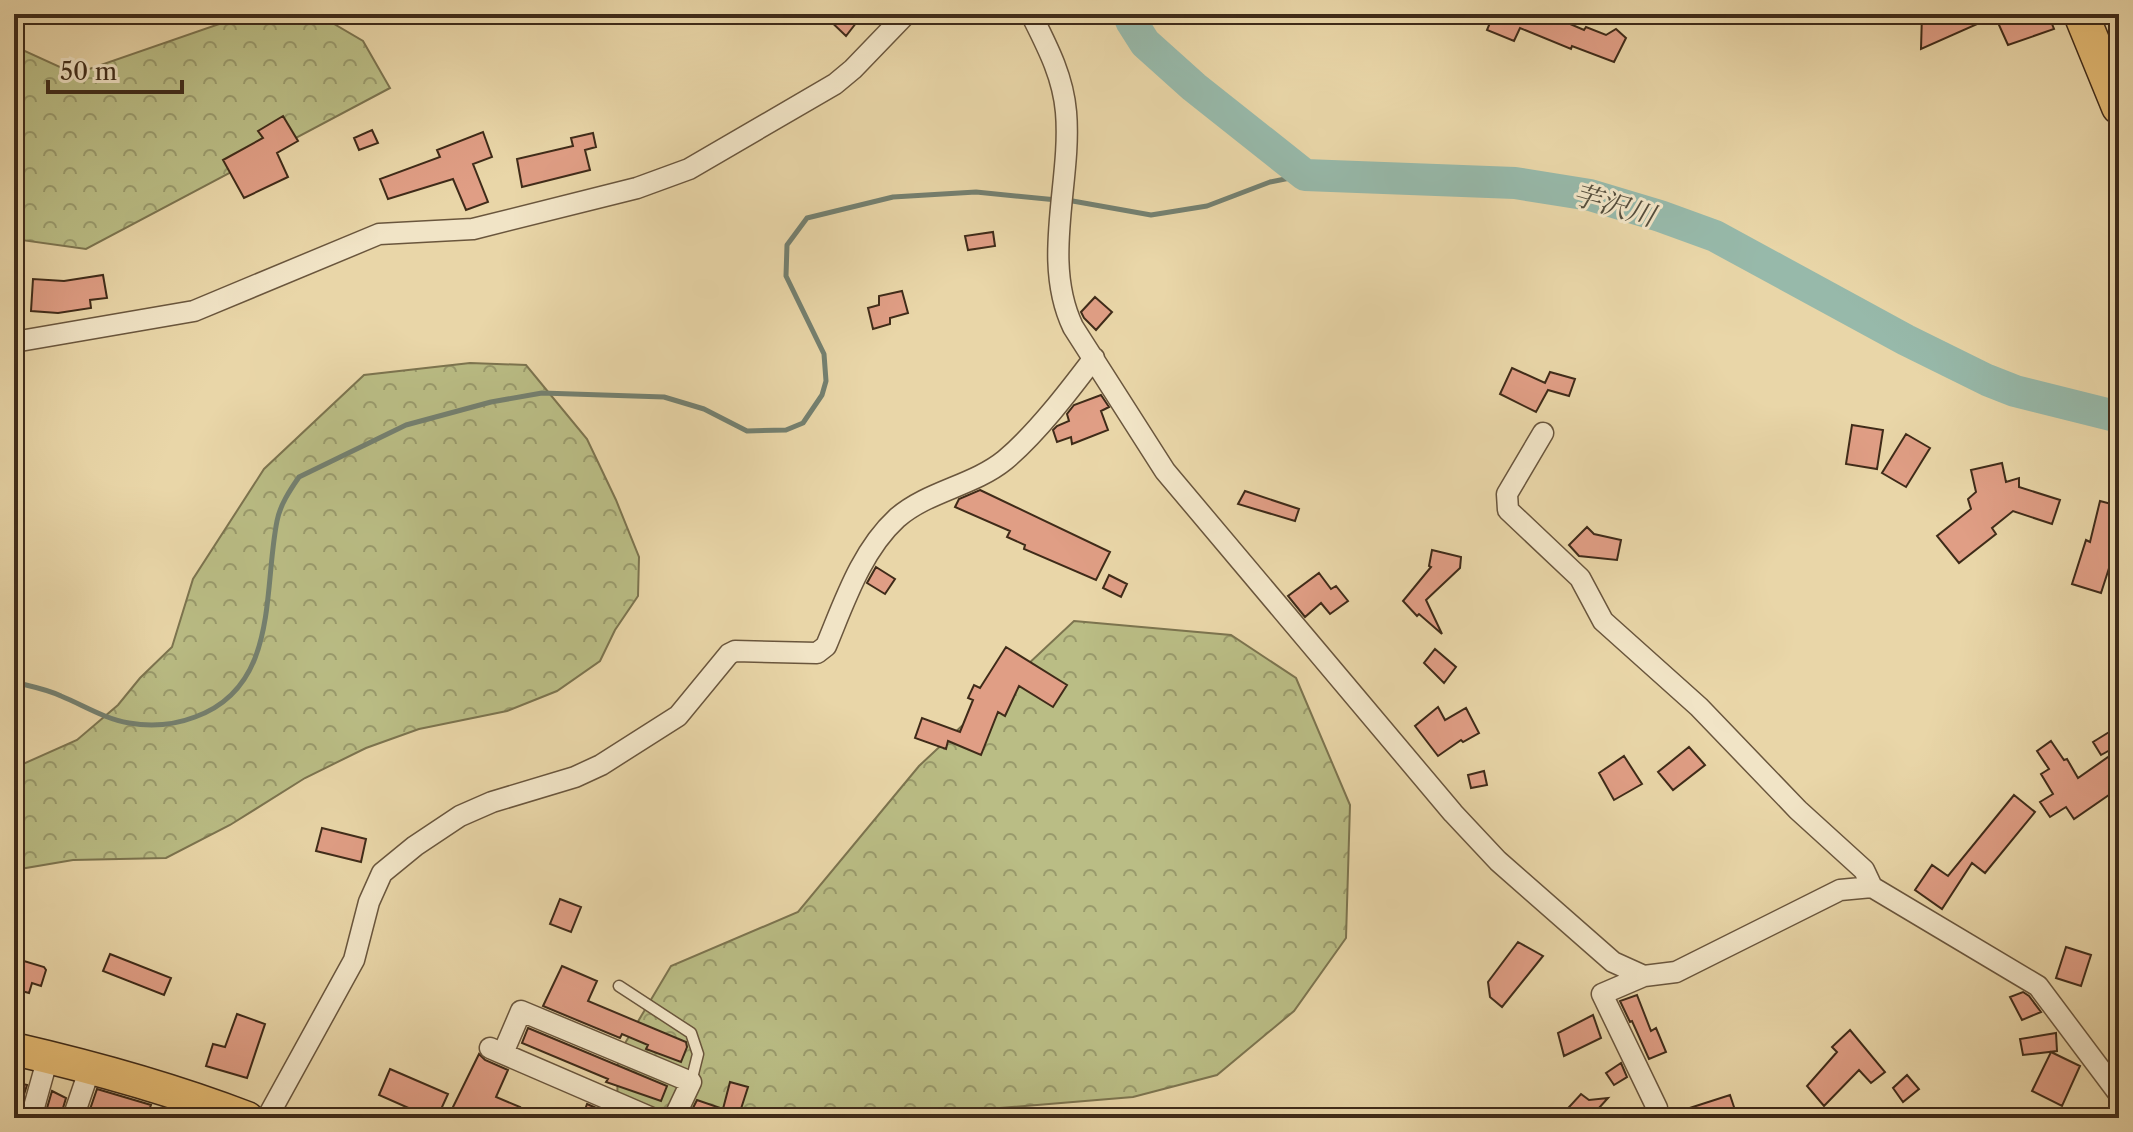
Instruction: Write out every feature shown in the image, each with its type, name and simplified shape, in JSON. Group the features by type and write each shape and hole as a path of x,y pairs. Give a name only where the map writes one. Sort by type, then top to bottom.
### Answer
{"highway":[{"path":"2081,14 2119,107"}],"main road":[{"path":"14,1049 90,1068 227,1114"}],"street":[{"path":"14,342 194,311 379,234 473,229 663,179 689,169 835,84 906,14"},
{"path":"1031,14 1055,60 1066,111 1060,221 1060,279 1066,313 1165,471 1453,813 1498,861 1613,962 1644,976"},
{"path":"267,1118 354,960 369,902 382,873 460,816 492,802 575,777 601,765 678,716 729,654 735,651 817,653 826,646 854,581 871,551 898,518 937,494 1005,460 1064,398 1094,358"},
{"path":"1543,433 1507,494 1508,510 1580,578 1603,621 1699,707 1798,810 1864,870 1872,887 2038,986 2119,1094"},
{"path":"1657,1108 1602,994 1644,976 1676,972 1840,890 1872,887"},
{"path":"652,1118 496,1050 521,1011 691,1082 674,1118"},
{"path":"31,1118 48,1057"},
{"path":"73,1118 90,1068"}],"lane":[{"path":"619,986 691,1033 698,1054 691,1082"}],"green space":[{"path":"248,14 317,14 363,41 390,88 86,249 14,239 14,46 75,74"},
{"path":"470,363 526,365 587,439 616,500 639,557 638,596 615,630 600,661 557,691 507,711 419,729 366,748 305,778 230,825 166,858 73,860 14,870 14,768 77,740 118,705 172,647 193,579 264,469 364,375"},
{"path":"1074,621 1231,635 1296,678 1350,805 1346,938 1294,1011 1217,1075 1133,1097 879,1118 624,1118 617,1113 618,1055 671,966 798,912 919,766"}],"building":[{"path":"823,14 863,14 846,36"},
{"path":"1486,14 1547,14 1584,30 1586,27 1606,35 1616,29 1626,38 1614,62 1572,46 1571,49 1520,28 1514,41 1487,30 1492,18"},
{"path":"1922,14 2048,14 2054,29 2008,45 1995,16 1921,49"},
{"path":"283,116 298,141 277,153 288,177 244,198 223,160 263,138 258,131"},
{"path":"372,130 378,143 359,150 354,138"},
{"path":"483,132 492,157 473,164 488,202 466,210 453,179 388,199 380,179 440,157 437,150"},
{"path":"593,133 596,147 585,150 590,170 522,187 517,159 573,146 571,138"},
{"path":"993,232 995,246 968,250 965,236"},
{"path":"103,275 107,298 90,300 91,308 58,313 31,311 33,279 64,281"},
{"path":"902,291 908,313 890,318 890,324 873,329 868,308 879,305 879,296"},
{"path":"1095,297 1112,312 1096,330 1081,312"},
{"path":"1512,368 1545,383 1550,372 1575,379 1569,396 1548,390 1536,412 1500,394"},
{"path":"1101,395 1109,407 1101,411 1108,430 1072,444 1071,437 1057,442 1053,430 1069,421 1067,414 1074,405"},
{"path":"1852,425 1883,430 1877,469 1846,464"},
{"path":"1906,434 1930,448 1906,487 1882,473"},
{"path":"2002,463 2006,482 2019,478 2019,487 2060,500 2052,524 2013,511 1992,528 1996,534 1959,563 1937,536 1971,509 1968,499 1976,492 1971,470"},
{"path":"980,490 1110,552 1096,580 1024,549 1025,545 1007,537 1010,531 955,507 959,499"},
{"path":"1245,491 1299,509 1295,521 1238,504"},
{"path":"2100,501 2119,506 2119,537 2101,593 2072,584 2086,540 2090,542"},
{"path":"1587,527 1594,534 1621,540 1617,560 1579,556 1569,545"},
{"path":"1432,550 1461,557 1460,568 1426,600 1442,634 1419,614 1417,616 1403,601 1431,567"},
{"path":"876,567 895,579 885,594 867,583"},
{"path":"1319,573 1331,589 1336,586 1348,601 1330,614 1321,603 1305,617 1288,596"},
{"path":"1109,575 1127,584 1121,597 1103,588"},
{"path":"1006,647 1067,685 1053,707 1019,686 1005,716 998,712 981,755 948,741 946,749 915,738 922,718 960,732 973,700 968,698 974,685 980,688"},
{"path":"1435,649 1456,667 1444,683 1424,663"},
{"path":"1438,707 1445,720 1466,708 1479,733 1463,742 1461,740 1438,756 1415,726"},
{"path":"2114,729 2119,745 2101,755 2093,742"},
{"path":"2051,741 2078,778 2111,755 2119,766 2119,788 2074,819 2066,807 2050,817 2040,802 2053,794 2041,774 2049,769 2037,751"},
{"path":"1689,747 1705,765 1673,790 1658,772"},
{"path":"1624,756 1642,784 1614,800 1599,773"},
{"path":"1484,771 1487,785 1471,788 1468,775"},
{"path":"2014,795 2035,812 1985,873 1972,863 1942,909 1915,890 1932,865 1948,876"},
{"path":"322,828 366,839 361,862 316,851"},
{"path":"560,899 581,907 571,932 550,924"},
{"path":"1518,942 1543,956 1502,1007 1490,997 1488,982"},
{"path":"2066,947 2091,955 2081,986 2056,978"},
{"path":"110,954 171,978 164,995 103,971"},
{"path":"14,958 44,967 46,970 41,986 32,983 29,993 14,989"},
{"path":"562,966 597,981 588,1001 686,1042 681,1062 646,1049 648,1045 622,1034 620,1038 543,1006"},
{"path":"2023,992 2041,1012 2022,1020 2010,997"},
{"path":"1637,995 1651,1031 1656,1028 1666,1052 1649,1059 1620,1001"},
{"path":"237,1014 265,1024 247,1078 206,1066 213,1044 225,1047"},
{"path":"1593,1015 1601,1038 1564,1056 1558,1033"},
{"path":"528,1028 667,1086 661,1101 606,1082 608,1079 522,1043"},
{"path":"1850,1030 1885,1072 1871,1083 1859,1070 1824,1106 1807,1086 1837,1052 1832,1047"},
{"path":"2056,1033 2057,1051 2023,1055 2020,1039"},
{"path":"2051,1052 2080,1066 2062,1106 2032,1091"},
{"path":"479,1054 508,1070 496,1097 520,1107 515,1118 474,1118 452,1109"},
{"path":"1621,1063 1627,1077 1614,1085 1606,1073"},
{"path":"390,1069 448,1094 437,1118 407,1118 411,1109 379,1095"},
{"path":"1907,1075 1919,1089 1903,1102 1893,1088"},
{"path":"14,1082 27,1085 20,1107 14,1106"},
{"path":"730,1082 748,1087 739,1115 742,1118 688,1118 697,1100 723,1109"},
{"path":"97,1089 151,1105 146,1118 87,1118"},
{"path":"52,1091 66,1098 60,1118 45,1115"},
{"path":"1581,1094 1589,1100 1608,1098 1590,1118 1559,1118"},
{"path":"1730,1095 1736,1113 1720,1118 1669,1118 1668,1115"},
{"path":"587,1104 619,1118 582,1118"}],"waterway":[{"name":"芋沢川","path":"1131,14 1131,21 1145,43 1194,87 1305,175 1515,183 1590,195 1715,236 1906,340 1987,380 2015,391 2119,417"},
{"path":"1067,200 1151,215 1207,206 1270,182 1305,175"},
{"path":"14,682 50,691 129,723 163,724 195,717 222,703 241,684 254,660 267,606 278,515 299,477 406,425 491,402 542,393 664,397 704,409 747,431 786,430 803,423 822,395 826,381 824,354 786,276 787,245 807,218 893,197 976,192 1057,200"}]}
